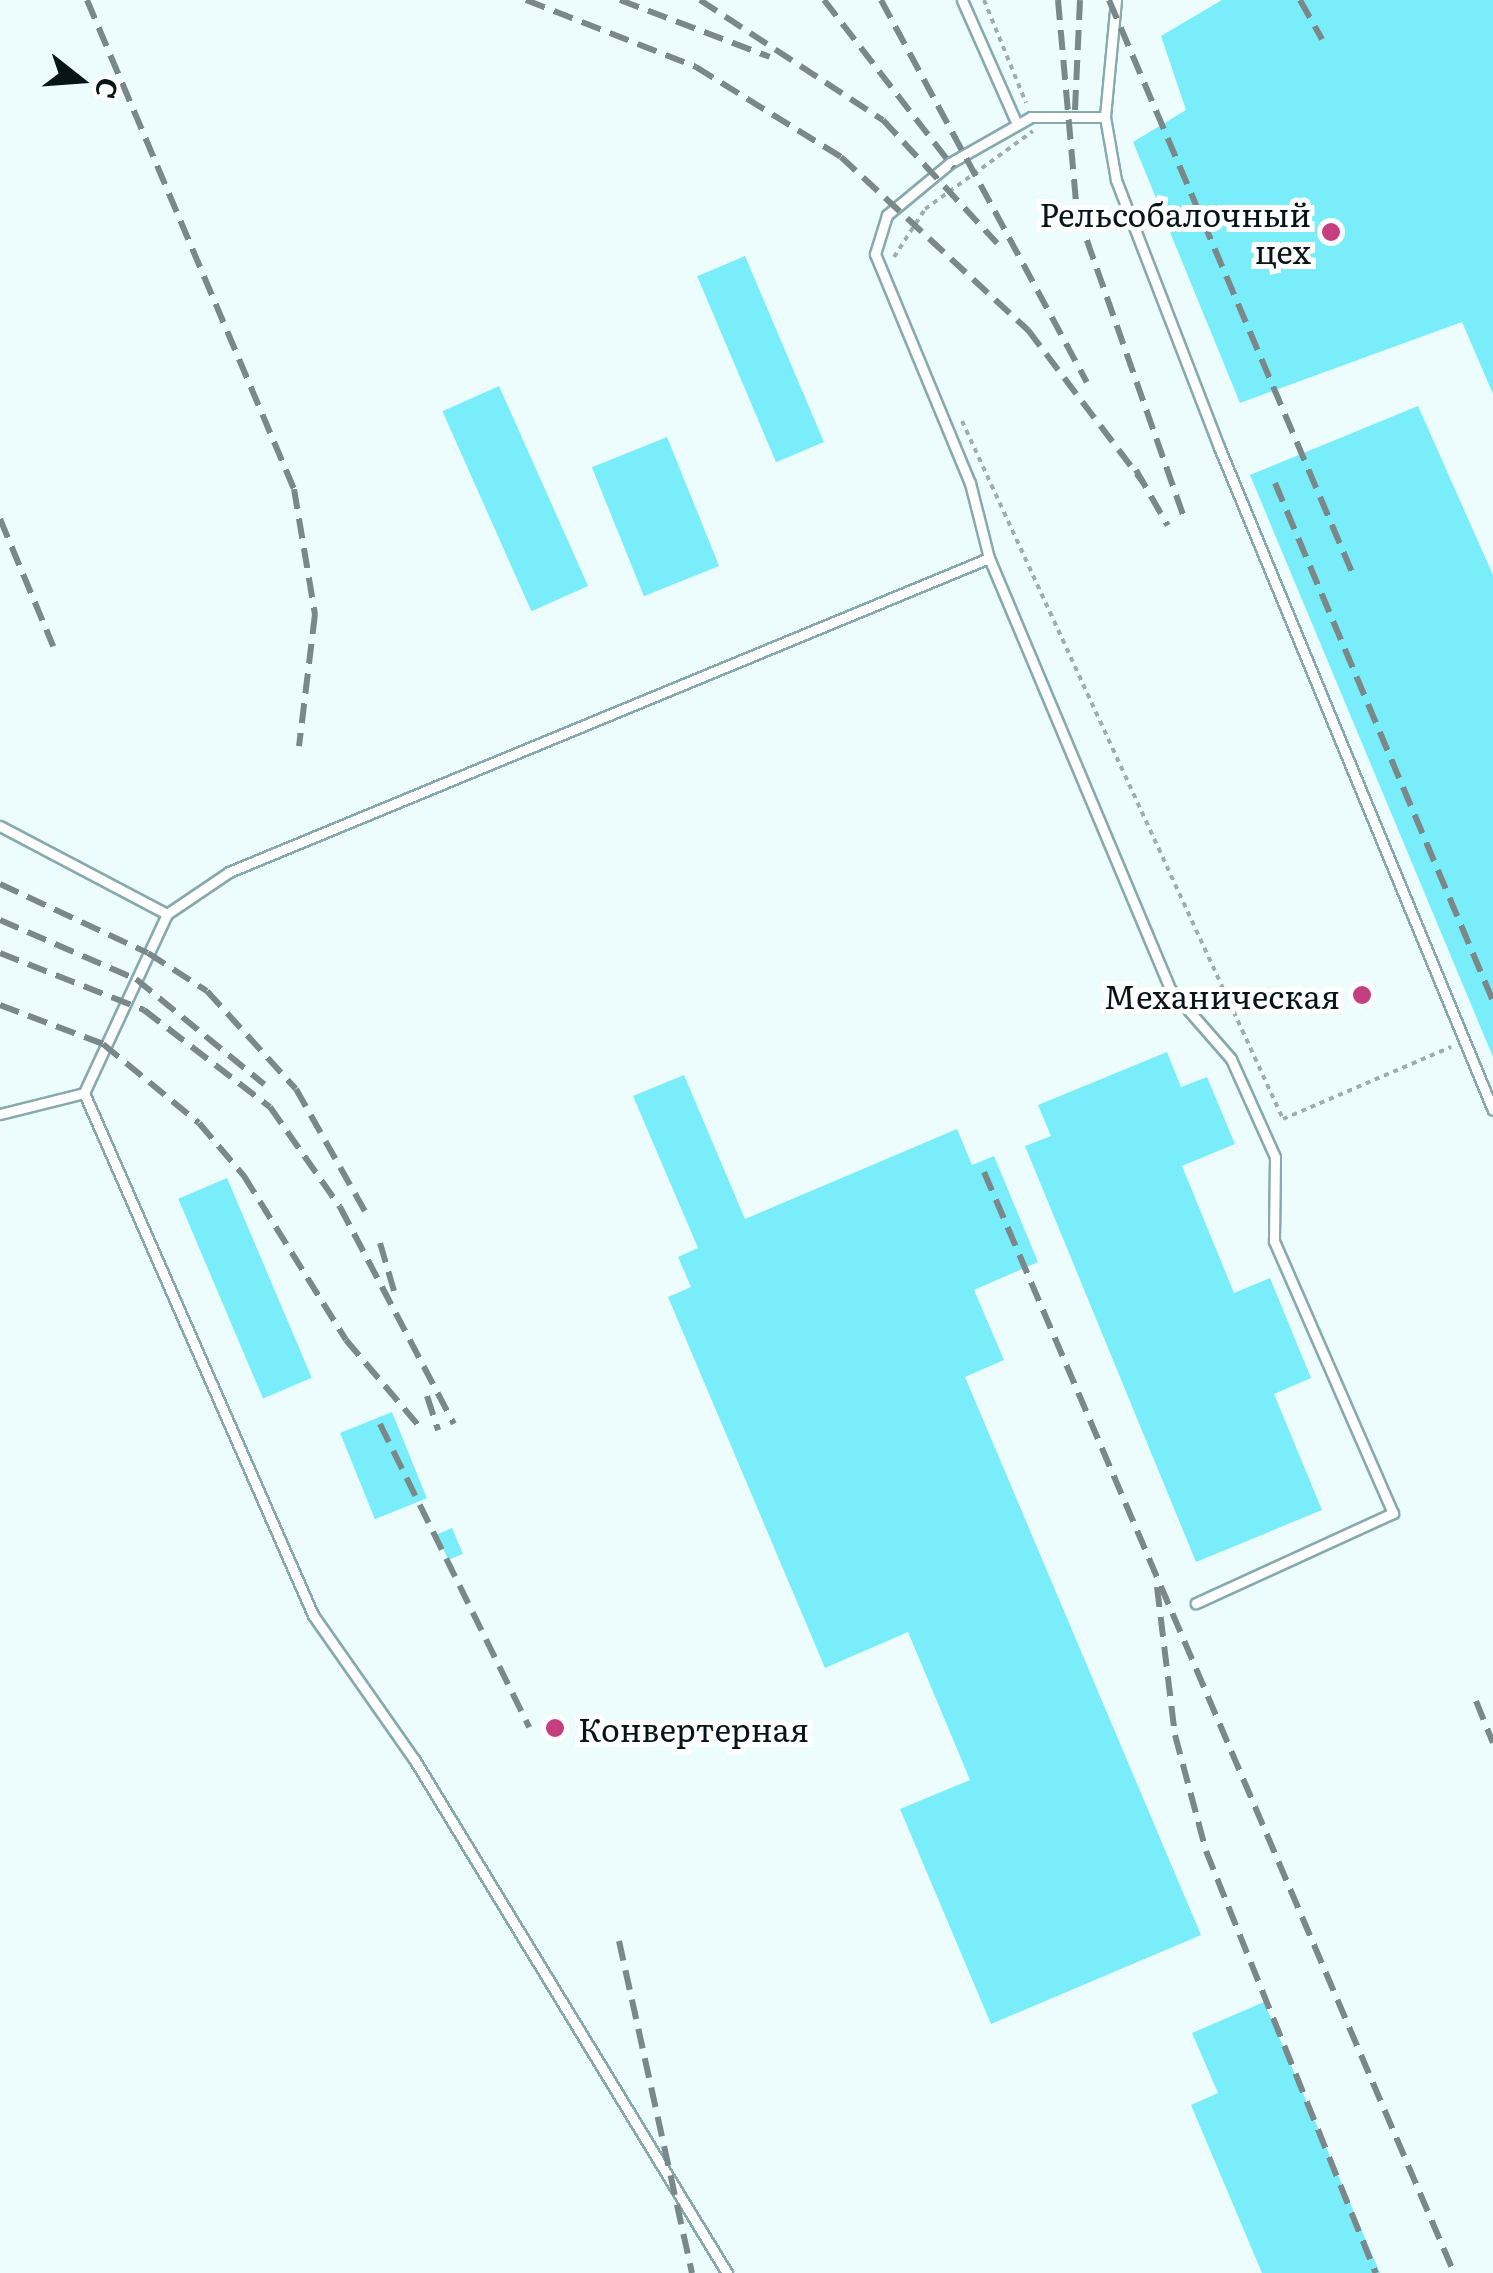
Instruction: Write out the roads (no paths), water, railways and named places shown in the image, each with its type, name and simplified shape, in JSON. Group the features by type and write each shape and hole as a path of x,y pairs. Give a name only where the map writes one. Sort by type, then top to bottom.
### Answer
{"lane":[{"path":"962,0 1017,124"},
{"path":"1116,0 1104,117 1116,180 1212,430 1493,1110"},
{"path":"1104,117 1031,117 1017,124 897,205 875,254 970,484 989,558 1170,988 1231,1059 1275,1157 1274,1241 1393,1513 1196,1603"},
{"path":"727,2273 414,1759 313,1614 84,1093 167,914 228,872 989,558"},
{"path":"0,826 167,914"},
{"path":"0,1114 84,1093"}],"railway":[{"path":"87,0 294,489 315,614 299,746"},
{"path":"526,0 696,67 841,157 1028,330 1143,482"},
{"path":"620,0 770,57"},
{"path":"700,0 883,120 997,243"},
{"path":"824,0 954,168"},
{"path":"881,0 1087,382"},
{"path":"1058,0 1077,212 1184,518"},
{"path":"1075,110 1080,0"},
{"path":"1109,0 1354,577"},
{"path":"1300,0 1322,39"},
{"path":"1136,470 1168,526"},
{"path":"1275,483 1493,1001"},
{"path":"0,519 53,646"},
{"path":"0,884 148,953 207,991 296,1089 368,1217"},
{"path":"0,920 136,979 264,1084"},
{"path":"0,953 144,1010 270,1107 340,1207 454,1424"},
{"path":"0,1005 103,1044 199,1123 244,1176 346,1340 418,1425"},
{"path":"984,1172 1454,2273"},
{"path":"380,1243 394,1291"},
{"path":"427,1396 438,1430"},
{"path":"380,1424 529,1727"},
{"path":"1157,1587 1175,1735 1206,1851 1376,2273"},
{"path":"1476,1701 1493,1743"},
{"path":"619,1941 692,2273"}],"place":[{"name":"Рельсобалочный цех","path":"1331,232"},
{"name":"Механическая","path":"1362,995"},
{"name":"Конвертерная","path":"555,1728"}]}
